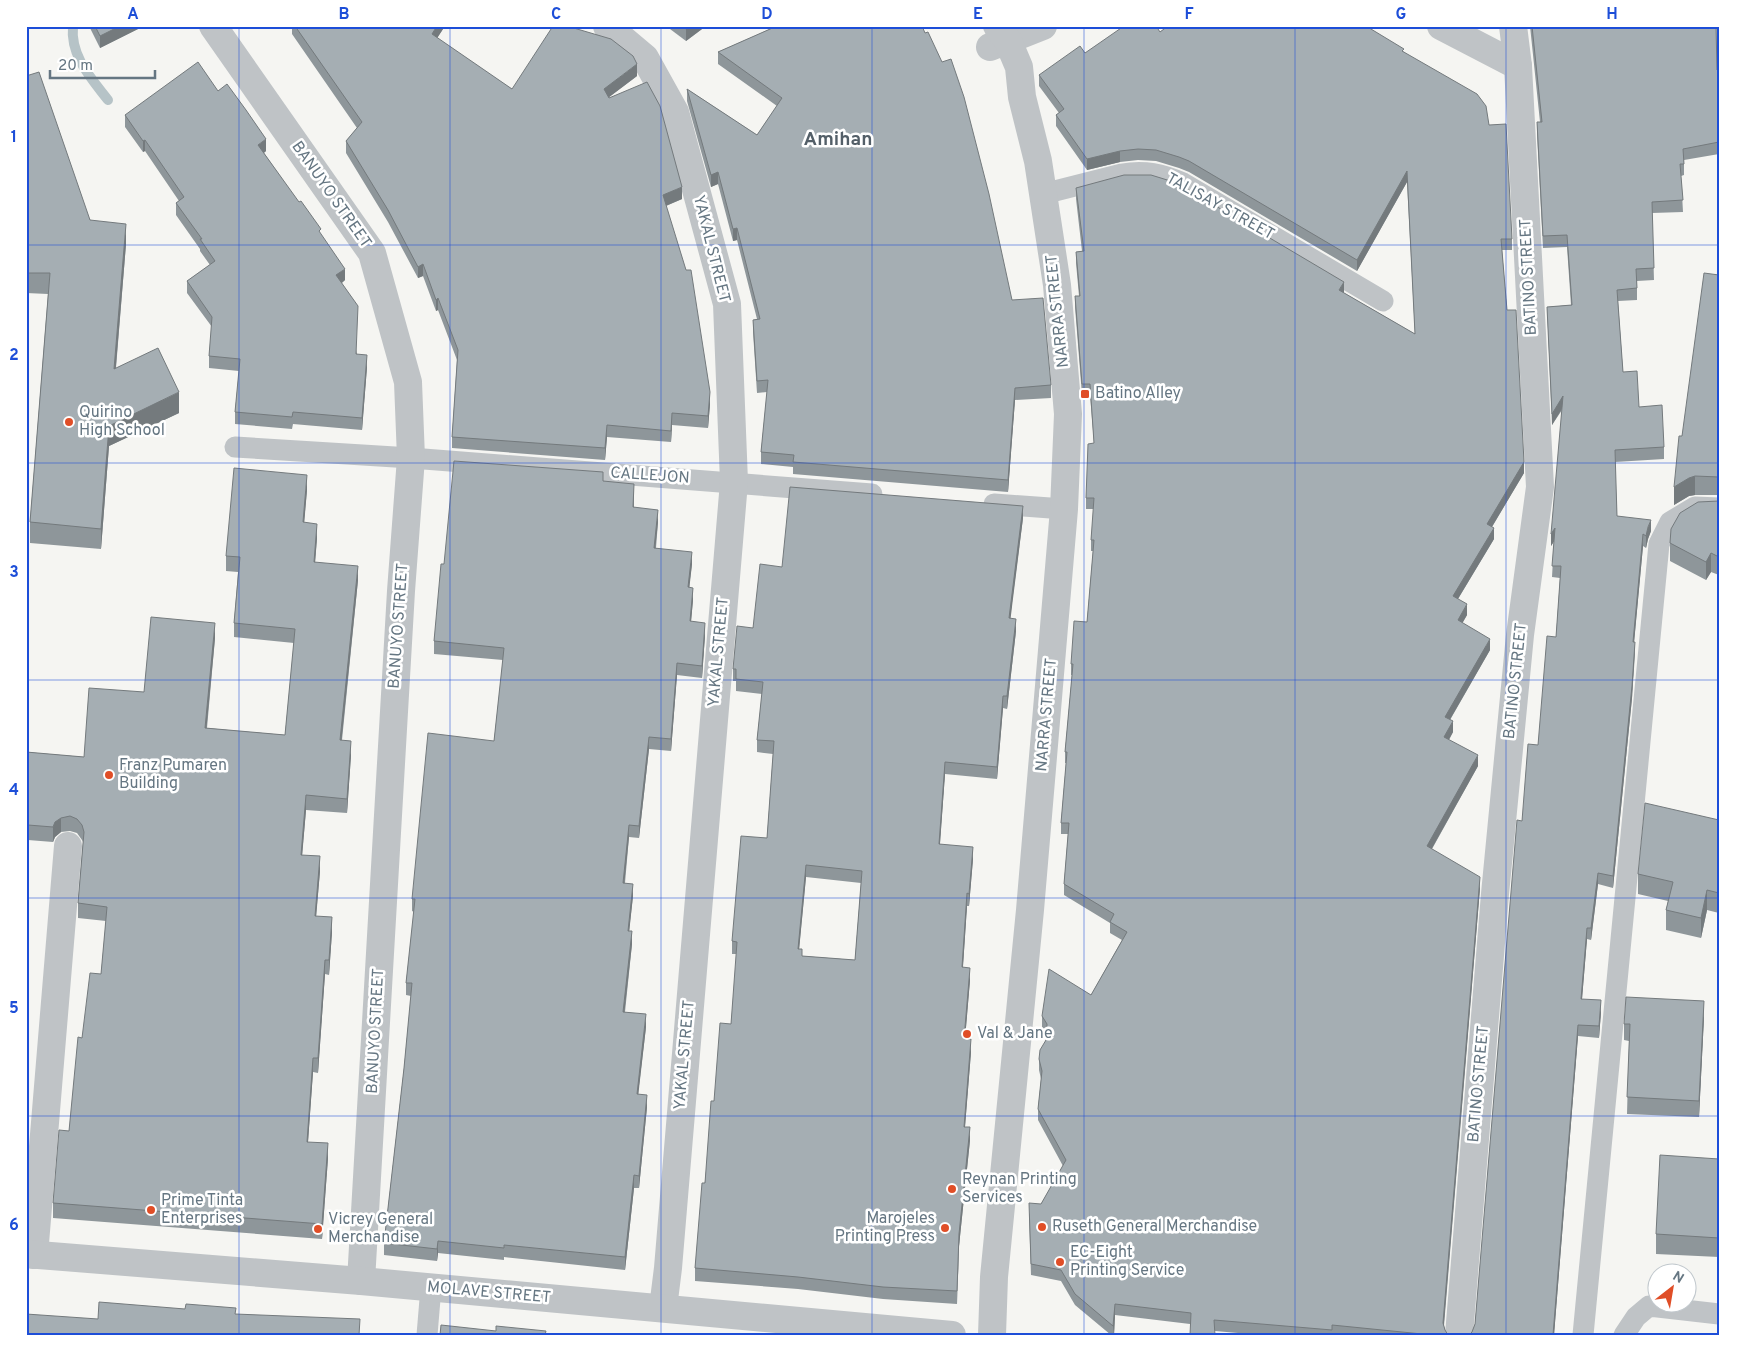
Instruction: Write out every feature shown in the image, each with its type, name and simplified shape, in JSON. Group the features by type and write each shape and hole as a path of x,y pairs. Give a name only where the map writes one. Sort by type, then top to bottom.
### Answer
{"street":[{"name":"BANUYO STREET","path":"213,26 372,253 408,382 410,458 361,1281"},
{"name":"YAKAL STREET","path":"607,26 645,58 676,112 726,304 734,482 668,1268 663,1308"},
{"path":"996,35 1043,26"},
{"path":"1441,26 1518,66"},
{"name":"BATINO STREET","path":"1459,1335 1494,894 1520,635 1540,487 1518,66 1513,26"},
{"name":"NARRA STREET","path":"992,1335 994,1277 1030,910 1064,509 1068,414 1057,285 1038,161 1022,97 1019,68 996,35"},
{"path":"30,1255 68,846"},
{"name":"MOLAVE STREET","path":"30,1255 361,1281 952,1335"}],"lane":[{"name":"TALISAY STREET","path":"1043,194 1128,173 1165,175 1183,183 1383,301"},
{"name":"CALLEJON","path":"235,447 410,458 891,495"},
{"path":"970,502 1064,509"},
{"path":"1583,1335 1659,544 1670,522 1695,507 1719,508"},
{"path":"427,1335 431,1288"},
{"path":"1624,1335 1636,1317 1649,1306 1719,1314"}],"building":[{"path":"95,26 120,26 100,36"},
{"path":"295,26 437,26 432,34 512,89 553,26 567,26 611,39 633,56 637,64 604,89 609,98 647,82 660,106 682,187 663,195 686,270 691,270 710,392 708,416 672,413 671,431 607,425 605,448 452,437 458,350 438,298 436,300 423,264 418,267 388,210 346,141 362,122"},
{"path":"777,26 922,26 925,33 928,32 942,62 951,59 964,97 989,194 1012,300 1043,298 1051,385 1015,388 1008,480 793,462 794,455 761,452 768,380 757,381 753,320 760,319 737,228 733,229 718,172 711,175 687,89 757,135 782,98 718,52"},
{"path":"1124,26 1156,26 1160,32 1168,26 1366,26 1404,49 1402,51 1477,94 1486,106 1489,125 1506,124 1512,239 1501,239 1507,310 1516,310 1524,462 1487,524 1494,528 1453,596 1467,604 1458,620 1490,639 1445,717 1453,721 1444,737 1478,755 1427,846 1480,877 1443,1323 1448,1335 1332,1325 1332,1330 1214,1320 1215,1335 1190,1335 1191,1313 1115,1304 1113,1326 1075,1294 1061,1270 1031,1264 1029,1203 1041,1204 1066,1160 1038,1109 1042,1071 1039,1059 1040,1050 1046,1040 1047,1024 1042,1016 1049,969 1091,995 1127,932 1110,922 1114,914 1064,884 1069,823 1061,823 1073,664 1071,664 1074,621 1087,622 1094,540 1091,540 1094,498 1086,498 1088,444 1094,443 1090,384 1082,384 1075,296 1080,296 1076,252 1084,251 1076,188 1124,175 1151,175 1177,183 1344,282 1339,290 1415,334 1407,171 1357,260 1189,161 1179,157 1156,150 1138,149 1120,151 1087,159 1056,115 1064,109 1039,75 1080,46 1085,53"},
{"path":"1532,26 1716,26 1717,70 1719,70 1719,142 1683,149 1684,164 1680,164 1683,200 1652,202 1654,268 1636,269 1637,288 1617,290 1623,372 1637,371 1639,407 1662,405 1664,447 1615,450 1617,516 1651,520 1646,536 1643,534 1633,642 1635,642 1632,686 1613,876 1598,873 1591,928 1587,928 1581,999 1601,1000 1599,1026 1578,1025 1553,1335 1469,1335 1475,1324 1517,820 1522,821 1528,744 1538,745 1547,636 1556,637 1561,566 1552,566 1555,528 1551,534 1563,396 1552,414 1547,307 1572,305 1567,235 1543,236 1537,122 1542,122"},
{"path":"198,62 218,91 227,84 246,110 266,139 258,145 321,229 319,231 345,269 336,275 358,306 356,354 367,355 362,418 293,412 292,417 235,412 240,359 209,356 212,317 187,281 215,261 176,203 184,197 145,140 143,141 125,115"},
{"path":"39,72 90,220 126,224 114,369 158,348 179,392 109,426 101,529 30,522 50,273 26,273 26,76"},
{"path":"1704,273 1719,275 1719,477 1695,476 1674,487 1679,436 1682,436"},
{"path":"454,461 603,472 603,481 634,484 633,507 658,510 654,548 692,552 688,587 693,588 690,621 705,623 702,666 677,663 671,739 649,737 639,826 629,825 623,883 633,884 628,931 632,931 623,1012 646,1014 637,1094 647,1095 639,1176 634,1175 625,1257 504,1245 504,1248 438,1241 437,1249 384,1243 412,983 406,983 415,899 412,899 428,733 494,741 504,648 434,641 441,564 444,564"},
{"path":"234,468 307,475 303,522 317,524 314,562 358,566 340,740 351,741 347,799 306,795 301,855 320,856 315,916 332,917 329,960 325,960 318,1058 313,1058 307,1142 328,1143 322,1224 53,1203 59,1130 69,1131 78,1037 82,1038 90,973 101,974 107,907 78,903 84,832 82,825 77,819 70,816 61,818 55,822 53,827 28,825 26,842 26,752 84,757 89,688 144,692 151,617 215,623 205,728 285,735 295,629 234,623 240,557 226,556"},
{"path":"790,487 1023,506 1009,618 1016,619 1007,696 1003,696 997,767 945,762 939,844 973,847 969,894 967,893 962,967 970,968 964,1039 971,1039 964,1127 970,1127 959,1234 957,1291 883,1287 695,1268 702,1183 705,1183 711,1101 714,1101 720,1023 731,1024 737,942 732,941 741,836 767,838 774,741 757,740 763,682 736,679 736,669 733,669 737,626 753,628 760,564 782,567","holes":["806,865 862,871 855,960 802,956 802,949 798,949"]},
{"path":"1719,501 1719,557 1711,553 1706,562 1670,543 1671,529 1680,513 1698,502"},
{"path":"1645,803 1719,820 1719,893 1707,890 1701,918 1666,910 1673,882 1638,874"},
{"path":"1626,997 1704,1001 1699,1101 1627,1097 1630,1024 1624,1024"},
{"path":"1660,1155 1719,1159 1719,1238 1656,1234"},
{"path":"99,1302 185,1309 186,1304 236,1308 235,1314 360,1319 359,1335 26,1335 26,1314 98,1319"},
{"path":"441,1325 496,1331 496,1326 546,1331 545,1335 440,1335"}],"waterway":[{"path":"73,26 73,37 78,57 108,100"},
{"path":"1686,26 1719,35"}],"place":[{"name":"Batino Alley","path":"1085,394"},
{"name":"Quirino High School","path":"69,422"},
{"name":"Franz Pumaren Building","path":"109,775"},
{"name":"Val & Jane","path":"967,1034"},
{"name":"Reynan Printing Services","path":"952,1189"},
{"name":"Prime Tinta Enterprises","path":"151,1210"},
{"name":"Ruseth General Merchandise","path":"1042,1227"},
{"name":"Marojeles Printing Press","path":"945,1228"},
{"name":"Vicrey General Merchandise","path":"318,1229"},
{"name":"EC-Eight Printing Service","path":"1060,1262"}],"district":[{"name":"Amihan","path":"838,140"}]}
